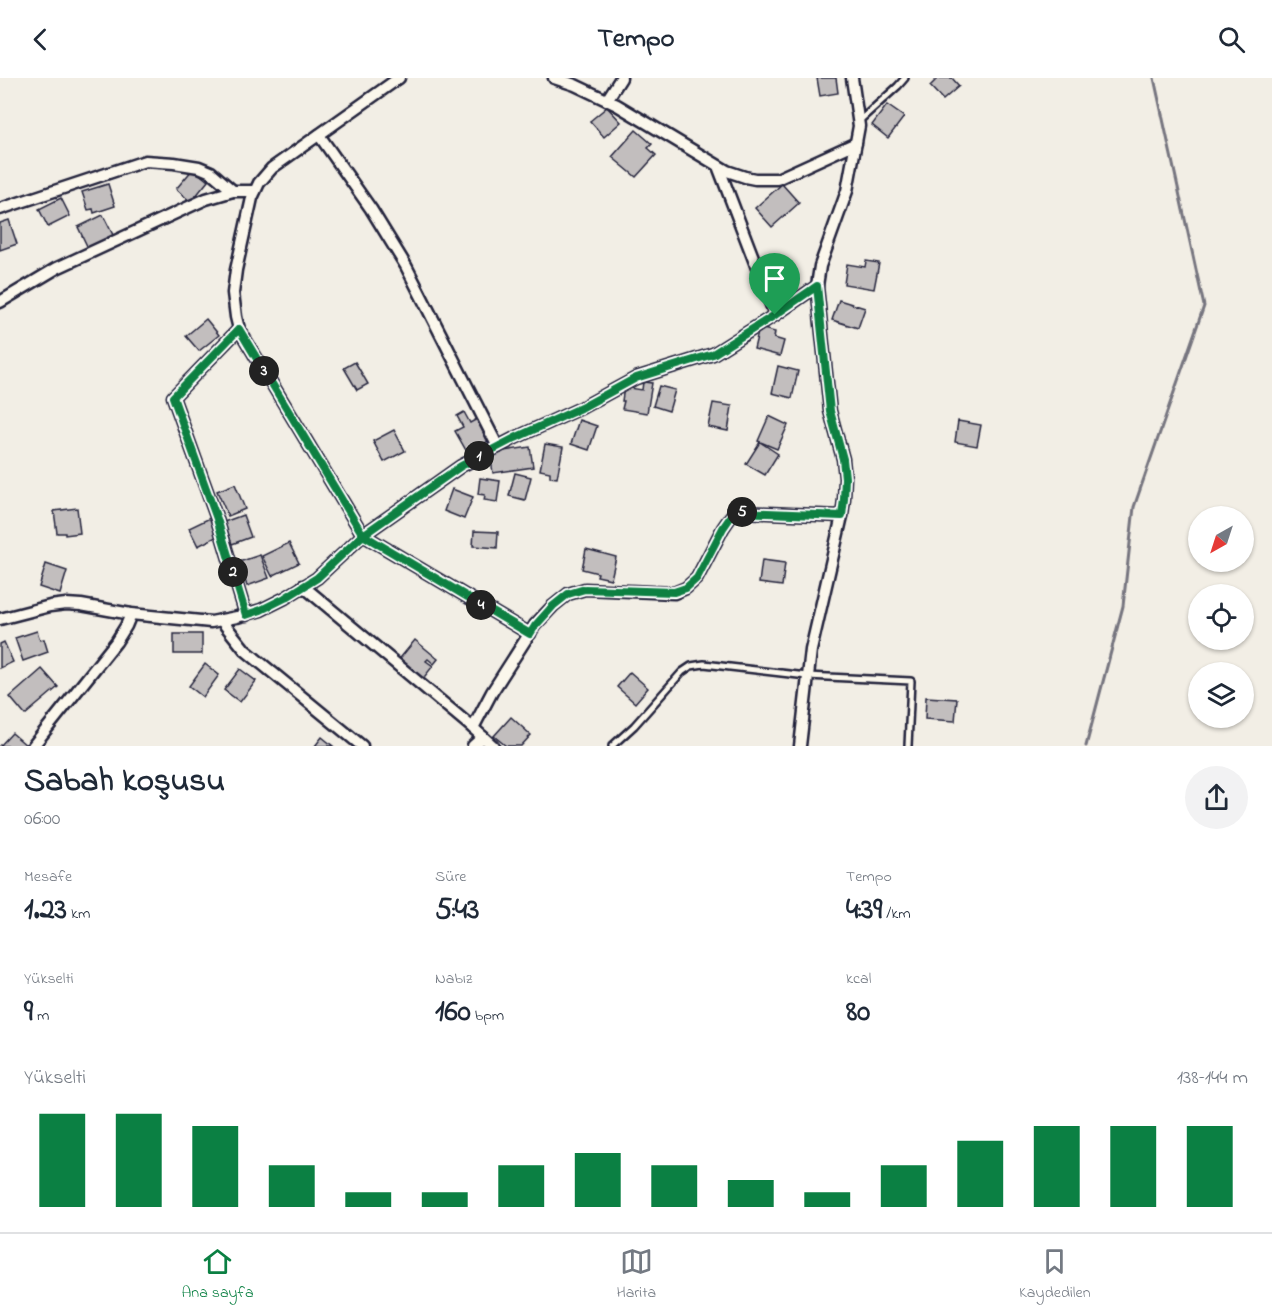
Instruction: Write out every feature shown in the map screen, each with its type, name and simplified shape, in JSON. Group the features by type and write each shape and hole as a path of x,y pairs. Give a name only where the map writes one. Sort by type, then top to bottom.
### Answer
{"street":[{"path":"399,78 272,168 255,190 234,282 234,305 239,329 363,535 530,634"},
{"path":"554,78 575,85 617,105 718,166 745,177 777,179 856,143"},
{"path":"607,100 621,78"},
{"path":"800,746 807,676 844,499 843,459 830,411 817,286 820,266 847,191 859,126 852,78"},
{"path":"319,135 371,209 406,266 498,447"},
{"path":"0,209 145,161 174,162 199,167 211,172 233,190"},
{"path":"718,166 775,315"},
{"path":"0,302 57,268 206,199 233,190 255,190"},
{"path":"0,619 66,604 131,614 211,622 261,610 317,578 363,535 461,466 581,408 636,378 713,354 817,286"},
{"path":"239,329 173,397 217,519 246,615"},
{"path":"473,728 492,692 535,626 553,606 568,594 585,589 674,592 686,588 697,578 732,515 740,512 842,516"},
{"path":"303,586 493,746"},
{"path":"33,746 116,642 131,614"},
{"path":"221,620 245,650 362,746"},
{"path":"473,746 483,737"}],"lane":[{"path":"858,122 904,78"},
{"path":"612,746 634,726 678,676 691,666 704,664 807,676 911,681 908,746"}],"building":[{"path":"817,78 836,78 838,93 820,96"},
{"path":"938,78 952,78 959,86 943,100 930,86"},
{"path":"887,105 904,117 888,138 872,125"},
{"path":"607,107 621,122 604,137 590,121"},
{"path":"636,130 652,144 648,148 656,155 636,177 612,157"},
{"path":"193,169 208,181 191,202 176,189"},
{"path":"108,184 115,206 94,213 93,209 88,210 82,192"},
{"path":"782,184 799,203 772,227 755,208"},
{"path":"61,198 70,216 48,227 39,209"},
{"path":"103,215 113,235 88,248 78,227"},
{"path":"9,220 17,244 0,250 0,223"},
{"path":"866,261 879,263 874,289 844,284 847,264 865,267"},
{"path":"839,300 865,308 858,328 832,320"},
{"path":"206,319 219,335 199,351 186,336"},
{"path":"759,328 775,332 774,338 784,341 780,356 754,349"},
{"path":"355,362 368,384 357,390 344,368"},
{"path":"778,366 798,371 792,398 772,393"},
{"path":"643,382 652,383 647,413 622,409 624,387 642,390"},
{"path":"659,386 675,390 669,411 653,406"},
{"path":"713,403 732,406 728,431 708,427"},
{"path":"464,412 470,423 477,419 489,441 467,452 455,431 463,427 457,416"},
{"path":"769,416 788,425 777,449 758,441"},
{"path":"579,420 597,426 589,450 571,444"},
{"path":"958,421 981,425 977,446 955,442"},
{"path":"394,430 405,451 384,462 373,441"},
{"path":"760,442 778,454 765,475 746,464"},
{"path":"545,444 563,447 557,478 550,477 550,472 540,470"},
{"path":"530,447 533,467 493,473 490,453"},
{"path":"515,473 531,477 525,500 509,496"},
{"path":"480,478 500,481 497,502 484,500 485,495 478,494"},
{"path":"235,484 245,509 228,516 217,491"},
{"path":"452,489 473,497 464,519 444,511"},
{"path":"77,508 80,533 65,535 65,533 57,533 54,511"},
{"path":"243,515 251,537 232,544 224,522"},
{"path":"212,517 220,535 198,546 189,528"},
{"path":"474,531 498,532 497,548 473,546"},
{"path":"289,543 299,563 272,576 262,556"},
{"path":"586,549 616,557 611,579 582,569"},
{"path":"260,555 269,578 247,586 239,562"},
{"path":"762,560 785,563 782,586 759,583"},
{"path":"46,564 67,571 60,594 39,587"},
{"path":"37,631 40,640 44,639 48,652 23,661 15,638"},
{"path":"174,634 202,634 202,654 174,654"},
{"path":"415,640 438,659 434,664 428,659 426,661 433,666 421,681 397,662"},
{"path":"4,642 13,662 0,668 0,644"},
{"path":"205,664 219,675 203,697 189,686"},
{"path":"42,669 58,687 25,715 10,697"},
{"path":"240,669 256,681 240,702 224,690"},
{"path":"630,672 648,688 635,703 617,687"},
{"path":"926,697 957,699 955,721 925,719"},
{"path":"511,717 531,735 521,746 506,746 494,736"},
{"path":"12,733 27,746 0,746"},
{"path":"322,737 333,746 315,746"}],"waterway":[{"path":"1086,746 1123,606 1134,507 1204,306 1154,78"}],"route":[{"path":"775,315 713,354 636,378 581,408 461,466 363,535 317,578 285,598 246,615 217,519 173,397 239,329 363,535 530,634 553,606 568,594 585,589 674,592 686,588 697,578 732,515 740,512 842,516 845,478 843,459 830,411 817,286 775,315"}]}
